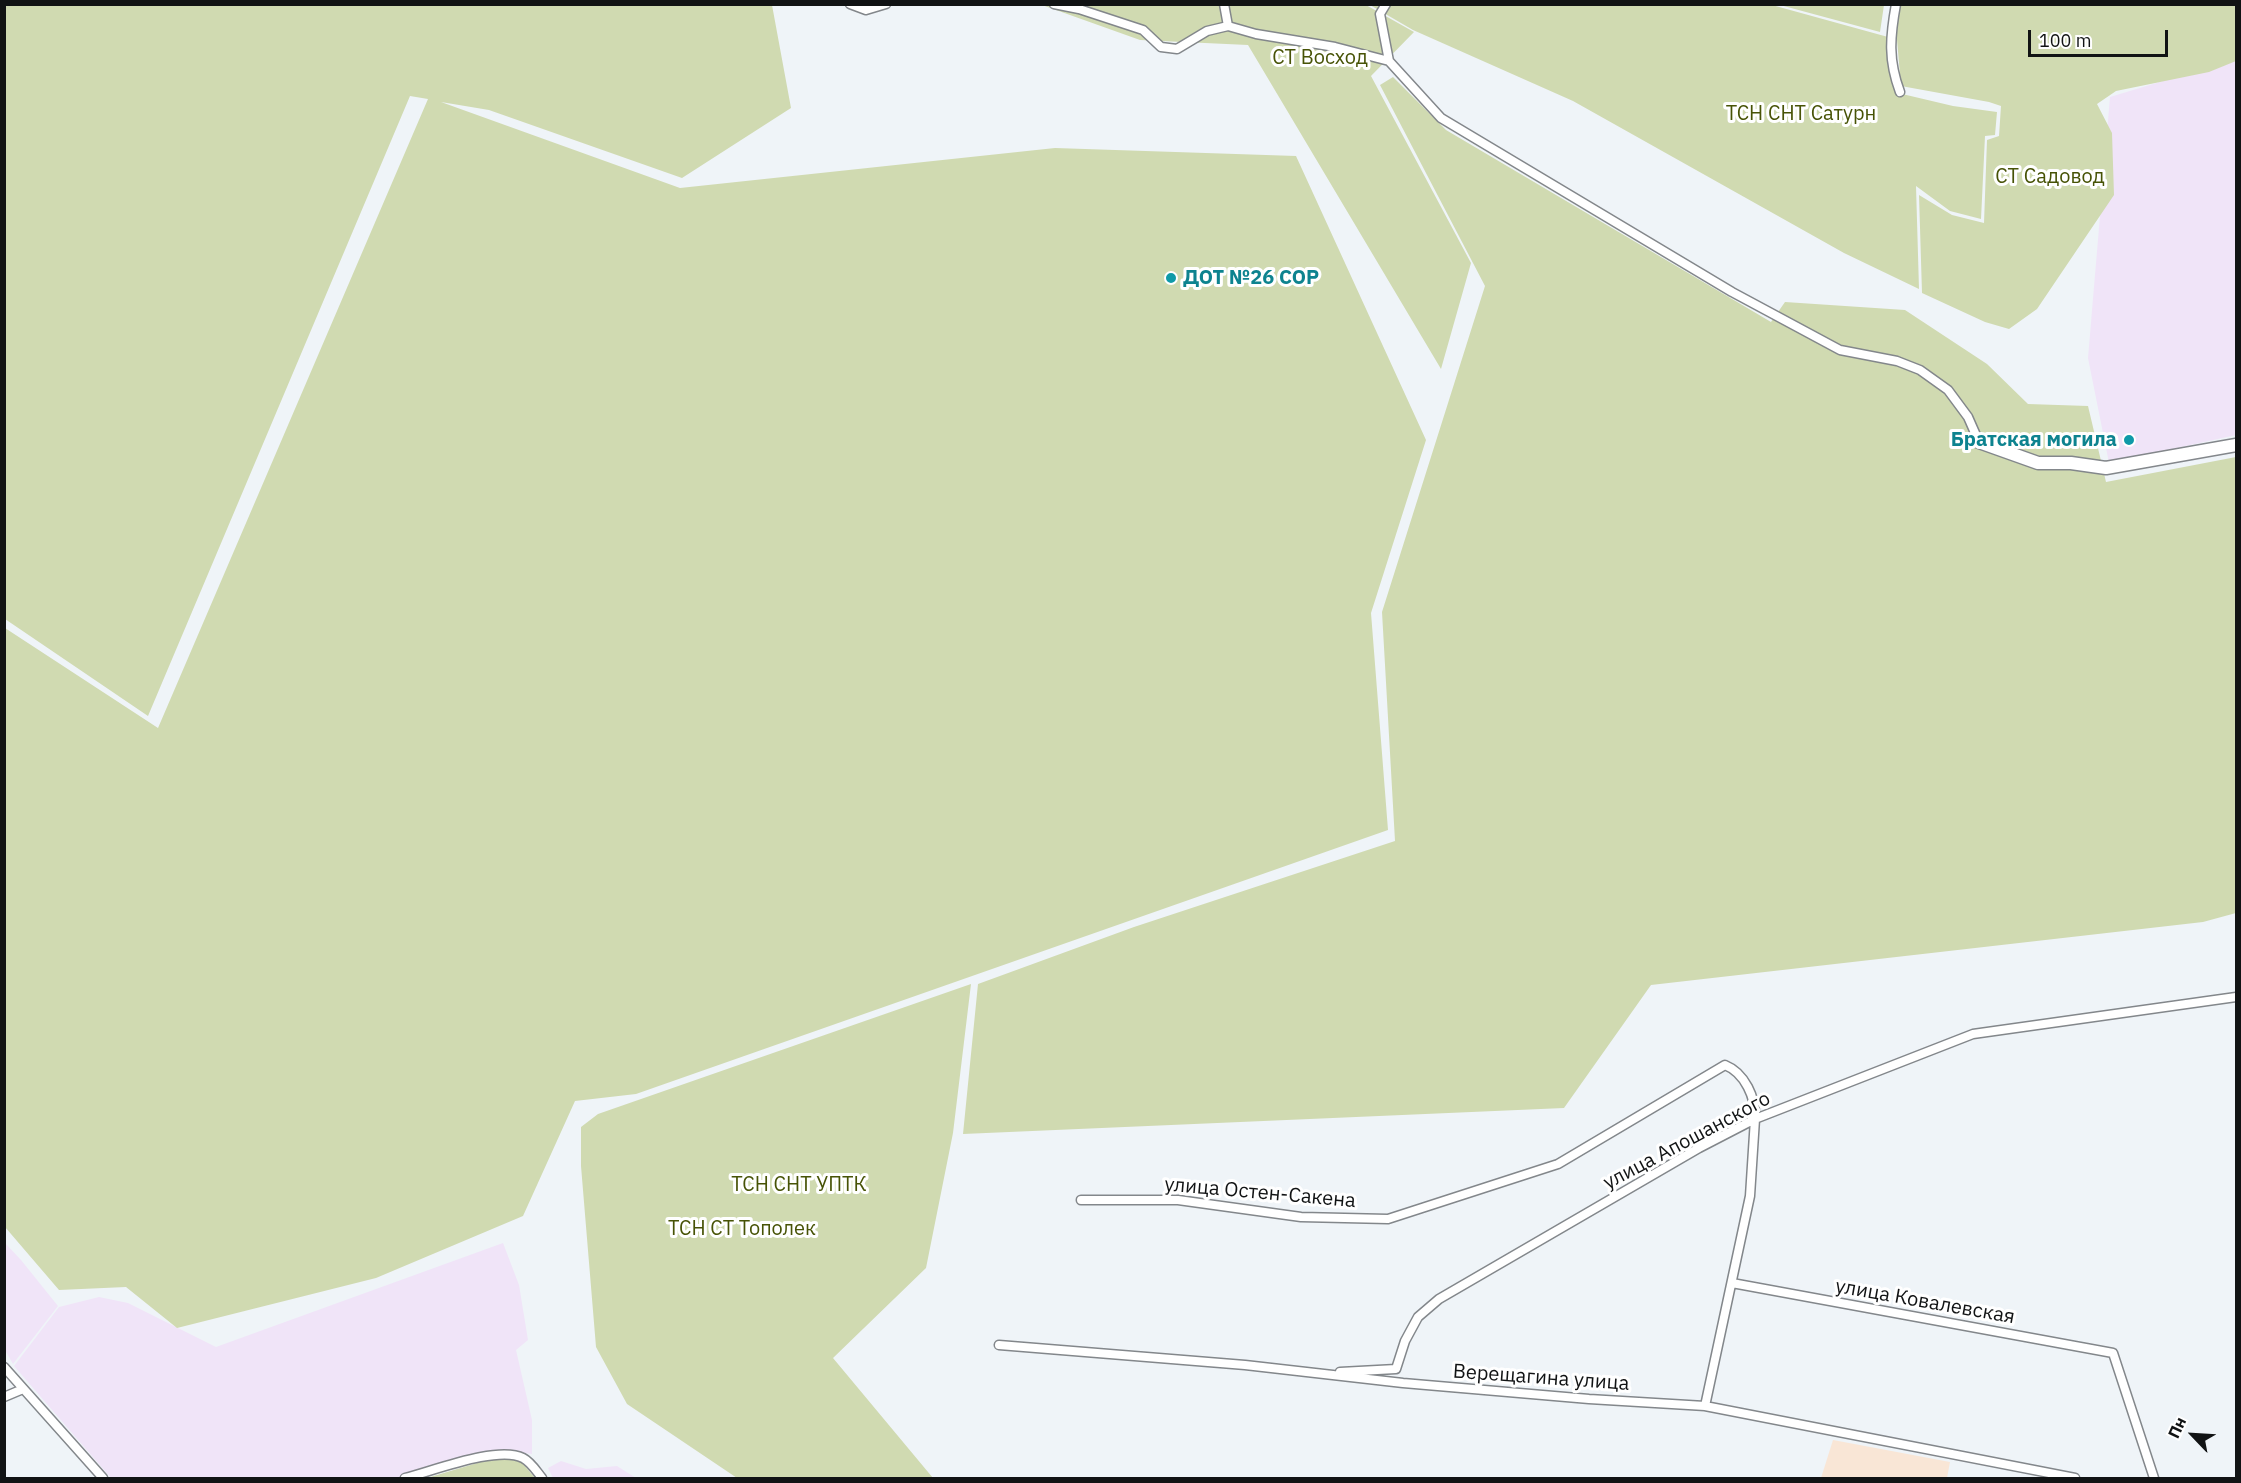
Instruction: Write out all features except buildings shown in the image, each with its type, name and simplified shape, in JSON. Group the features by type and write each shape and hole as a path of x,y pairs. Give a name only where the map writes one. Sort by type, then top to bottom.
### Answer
{"street":[{"path":"850,4 866,10 886,4"},
{"path":"1054,4 1087,8 1143,30 1161,47 1177,49 1207,31 1228,26 1256,34 1335,47 1389,61"},
{"path":"1224,4 1228,26"},
{"path":"1376,4 1389,61 1441,118 1732,292 1840,350 1897,361 1920,370 1948,390 1968,417 1979,441 2038,463 2071,463 2106,468 2236,445"},
{"path":"1380,14 1386,4"},
{"path":"1896,4 1890,39 1894,77 1900,92"},
{"name":"улица Апошанского","path":"1313,1373 1396,1369 1405,1341 1418,1317 1439,1299 1699,1148 1755,1119 1973,1034 2236,997"},
{"name":"улица Остен-Сакена","path":"1081,1200 1178,1200 1301,1217 1388,1219 1558,1164 1725,1065 1745,1080 1756,1110 1755,1119"},
{"path":"1705,1406 1750,1196 1755,1119"},
{"name":"улица Ковалевская","path":"1732,1283 2113,1353 2154,1479"},
{"name":"Верещагина улица","path":"999,1345 1245,1365 1449,1387 1705,1406 2075,1479"},
{"path":"4,1366 103,1479"},
{"path":"4,1397 23,1389"},
{"path":"405,1479 497,1453 513,1454 525,1459 542,1479"}],"shaded area":[{"path":"2236,59 2236,435 2109,463 2088,358 2110,97"},
{"path":"5,1243 58,1306 13,1364 5,1350"},
{"path":"503,1243 519,1285 528,1340 516,1350 532,1420 532,1454 504,1450 405,1478 111,1478 14,1366 59,1307 99,1297 128,1303 216,1347"},
{"path":"1833,1440 1950,1462 1947,1478 1821,1478"},
{"path":"561,1461 586,1469 617,1466 636,1478 553,1478 548,1468"}],"green space":[{"path":"5,4 772,5 791,108 682,178 489,110 441,102 680,188 1055,148 1296,156 1426,440 1371,613 1388,830 636,1094 575,1101 523,1216 376,1278 177,1328 126,1287 59,1290 5,1227 5,628 158,728 428,99 410,96 148,716 5,619"},
{"name":"СТ Восход","path":"1042,5 1366,5 1414,32 1371,76 1471,263 1441,369 1248,45 1140,40"},
{"name":"ТСН СНТ Сатурн","path":"1370,5 1772,5 1888,37 1898,93 1953,106 1997,112 1995,135 1985,136 1981,219 1950,211 1916,186 1919,289 1844,253 1573,101 1413,30"},
{"path":"1780,5 1884,5 1880,32"},
{"name":"СТ Садовод","path":"1894,5 2236,5 2236,61 2209,72 2116,91 2097,104 2112,133 2114,195 2037,309 2009,329 1985,322 1922,293 1919,195 1952,215 1984,223 1987,140 1999,136 2001,106 1901,86"},
{"path":"1393,77 1446,130 1771,322 1785,302 1905,310 1987,364 2028,404 2088,406 2106,482 2236,457 2236,913 2203,922 1651,985 1564,1108 963,1134 978,984 1134,927 1395,841 1382,612 1485,286 1380,85"},
{"name":"ТСН СТ Тополек","path":"971,984 953,1133 926,1268 833,1358 933,1478 737,1478 627,1404 596,1347 581,1166 581,1127 598,1114"},
{"path":"494,1458 518,1458 535,1478 427,1478"}],"place":[{"name":"ДОТ №26 СОР","path":"1171,278"},
{"name":"Братская могила","path":"2129,440"}],"park label":[{"name":"ТСН СНТ УПТК","path":"799,1185"}]}
